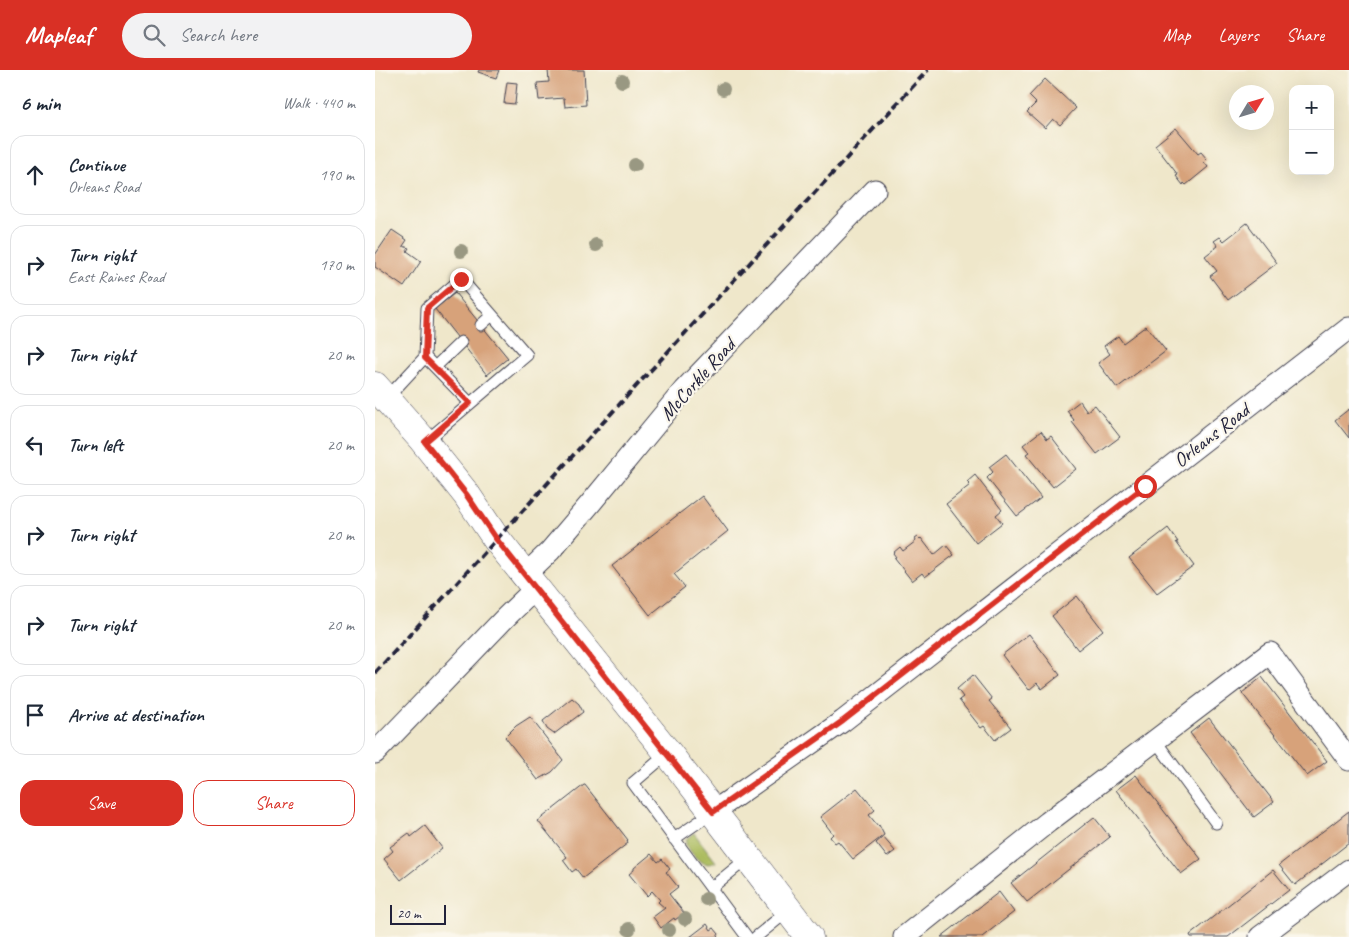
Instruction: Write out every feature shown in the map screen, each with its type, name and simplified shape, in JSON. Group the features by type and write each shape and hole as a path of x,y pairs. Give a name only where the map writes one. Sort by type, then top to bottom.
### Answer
{"main road":[{"path":"381,393 425,442 466,494 497,540 749,857 809,937"}],"street":[{"name":"McCorkle Road","path":"375,753 506,617 550,551 683,390 875,190"},
{"name":"Orleans Road","path":"713,812 843,721 1349,328"},
{"path":"904,937 1048,822 1270,653 1349,760"},
{"path":"1260,937 1349,870"}],"lane":[{"path":"381,393 425,358 427,308 461,279 527,356 425,442"},
{"path":"481,325 492,315"},
{"path":"435,367 461,342"},
{"path":"425,358 470,403"},
{"path":"1155,740 1216,823"},
{"path":"668,754 633,783 747,937"},
{"path":"674,839 713,812"},
{"path":"711,888 749,857"},
{"path":"756,937 789,910"}],"green space":[{"path":"694,833 716,862 706,864 698,860 692,853 686,845 686,839"}],"building":[{"path":"479,70 499,70 496,78 478,72"},
{"path":"548,70 584,70 586,105 565,107 564,98 539,100 537,83 549,82"},
{"path":"1045,79 1076,108 1060,125 1053,119 1045,128 1027,112 1036,103 1029,96"},
{"path":"507,82 517,83 515,104 504,103"},
{"path":"1176,128 1198,154 1201,152 1207,159 1204,162 1208,167 1186,185 1184,183 1183,185 1176,176 1178,175 1155,145"},
{"path":"1247,223 1277,263 1228,300 1210,276 1217,271 1205,256 1218,246 1214,241 1220,237 1224,241"},
{"path":"392,230 407,240 403,246 409,248 407,251 421,261 404,287 375,267 375,255"},
{"path":"455,293 508,358 487,375 435,309"},
{"path":"1146,326 1166,351 1117,388 1098,363 1110,354 1104,346 1118,336 1123,343"},
{"path":"1080,401 1087,411 1095,405 1120,437 1097,454 1072,422 1074,420 1067,411"},
{"path":"1349,409 1349,438 1335,420"},
{"path":"1041,431 1047,439 1051,436 1076,469 1053,487 1026,454 1029,452 1023,445"},
{"path":"1006,454 1041,498 1017,516 987,478 993,472 989,467"},
{"path":"975,475 1002,510 996,515 1002,523 976,543 946,504 970,485 967,482"},
{"path":"702,496 728,531 674,574 685,587 650,615 612,566"},
{"path":"1168,528 1194,566 1157,593 1129,558"},
{"path":"921,538 934,555 946,545 954,555 925,577 922,573 912,581 894,558 896,557 893,553 900,547 903,551 916,541 915,539"},
{"path":"1077,596 1103,630 1078,650 1052,616"},
{"path":"1029,634 1060,675 1042,689 1037,683 1029,690 1002,655"},
{"path":"973,675 992,699 989,701 1011,728 995,740 984,726 981,728 959,700 963,697 957,689"},
{"path":"1262,677 1327,761 1307,776 1242,693"},
{"path":"572,698 579,704 583,712 554,734 547,729 543,721"},
{"path":"530,717 563,760 552,772 538,780 505,737 516,726"},
{"path":"1209,718 1274,802 1254,817 1190,733"},
{"path":"1136,775 1201,859 1181,874 1116,790"},
{"path":"584,785 628,840 628,843 583,878 576,869 572,872 563,860 567,857 538,821"},
{"path":"857,788 875,810 869,815 879,825 884,835 853,859 838,841 835,843 830,837 833,834 820,817"},
{"path":"1349,811 1349,843 1295,885 1279,865"},
{"path":"1094,817 1110,837 1027,902 1011,883"},
{"path":"425,826 442,848 401,880 384,859 393,851 390,847 409,833 411,837"},
{"path":"883,837 895,851 887,857 876,843"},
{"path":"651,854 658,862 662,859 670,869 666,872 678,887 669,894 684,913 661,928 653,917 665,908 658,902 660,900 652,891 647,896 629,874"},
{"path":"1273,870 1289,890 1228,937 1191,937 1190,935"},
{"path":"999,892 1014,912 982,937 941,937"},
{"path":"707,924 711,930 714,928 719,934 717,937 690,937"}],"railway":[{"path":"375,673 928,70"}],"route":[{"path":"461,279 427,308 425,358 470,403 425,442 466,494 497,540 713,812 843,721 1145,486"}]}
